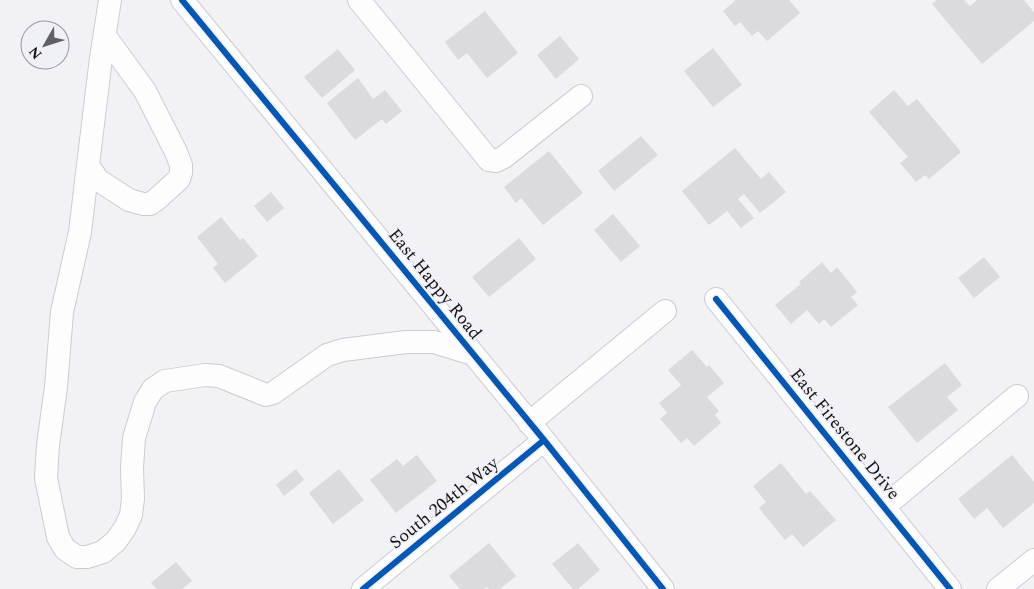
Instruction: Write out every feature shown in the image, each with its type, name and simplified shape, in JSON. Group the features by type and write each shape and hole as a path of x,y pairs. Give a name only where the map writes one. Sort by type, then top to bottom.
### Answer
{"street":[{"path":"110,0 80,232 62,312 56,386 48,445 46,478 58,537 65,549 77,557 87,558 102,552 116,541 125,528 131,515 133,499 132,468 134,438 145,402 153,389 165,381 205,375 218,376 266,395 274,393 327,355 343,350 406,342 434,342 473,354"},
{"name":"East Happy Road","path":"182,0 544,440 663,589"},
{"path":"359,0 489,160 496,161 504,157 582,96"},
{"path":"88,165 98,180 129,200 143,204 150,204 157,200 179,179 181,173 181,165 176,152 145,91 105,36"},
{"name":"East Firestone Drive","path":"716,299 950,589"},
{"path":"529,423 665,312"},
{"path":"884,507 1017,396"},
{"name":"South 204th Way","path":"363,589 544,440"},
{"path":"998,589 1034,560"}],"building":[{"path":"736,0 789,0 800,13 767,41 758,31 752,36 740,22 735,26 723,11"},
{"path":"937,0 964,0 970,6 977,0 1024,0 1034,12 1034,21 982,64 932,4"},
{"path":"485,11 518,53 487,78 467,53 458,60 445,42"},
{"path":"560,36 579,59 556,79 537,55"},
{"path":"713,48 742,85 713,107 684,71"},
{"path":"338,49 355,70 322,98 304,77"},
{"path":"358,78 373,99 385,90 402,111 386,124 382,119 355,140 327,103"},
{"path":"894,90 908,106 917,99 961,152 929,179 925,175 916,182 900,163 908,157 869,112"},
{"path":"641,136 658,155 614,191 598,171"},
{"path":"735,148 761,179 769,172 786,192 760,213 744,194 738,199 754,218 741,228 727,211 709,225 682,191"},
{"path":"549,151 583,193 543,225 521,198 516,203 504,187"},
{"path":"271,192 284,208 267,222 254,206"},
{"path":"613,214 640,246 621,262 594,230"},
{"path":"221,217 240,240 243,238 258,256 225,283 213,268 218,264 197,237"},
{"path":"519,238 536,259 489,297 472,277"},
{"path":"984,257 1000,277 974,298 958,278"},
{"path":"822,262 831,273 837,267 857,292 851,297 858,305 831,327 824,319 819,324 807,310 791,324 775,305 801,284 799,282"},
{"path":"692,350 707,367 709,365 724,383 707,397 719,411 715,415 721,423 694,446 687,438 681,443 660,419 667,413 659,403 681,385 668,370"},
{"path":"945,363 962,385 947,397 958,410 917,443 888,407"},
{"path":"417,455 437,481 396,513 370,480 397,459 403,466"},
{"path":"1012,455 1034,482 1034,503 1003,528 987,508 974,519 958,499"},
{"path":"781,463 806,494 810,491 836,520 803,547 792,534 785,540 759,508 766,502 753,486"},
{"path":"296,469 304,480 284,496 276,485"},
{"path":"339,469 364,500 333,524 309,493"},
{"path":"489,543 516,576 500,589 489,589 487,587 484,589 460,589 449,576"},
{"path":"578,543 600,570 578,589 573,589 552,564"},
{"path":"176,562 192,581 182,589 157,589 151,583"}],"cycle path":[{"path":"182,0 544,440 663,589"},
{"path":"716,299 950,589"},
{"path":"363,589 544,440"}]}
